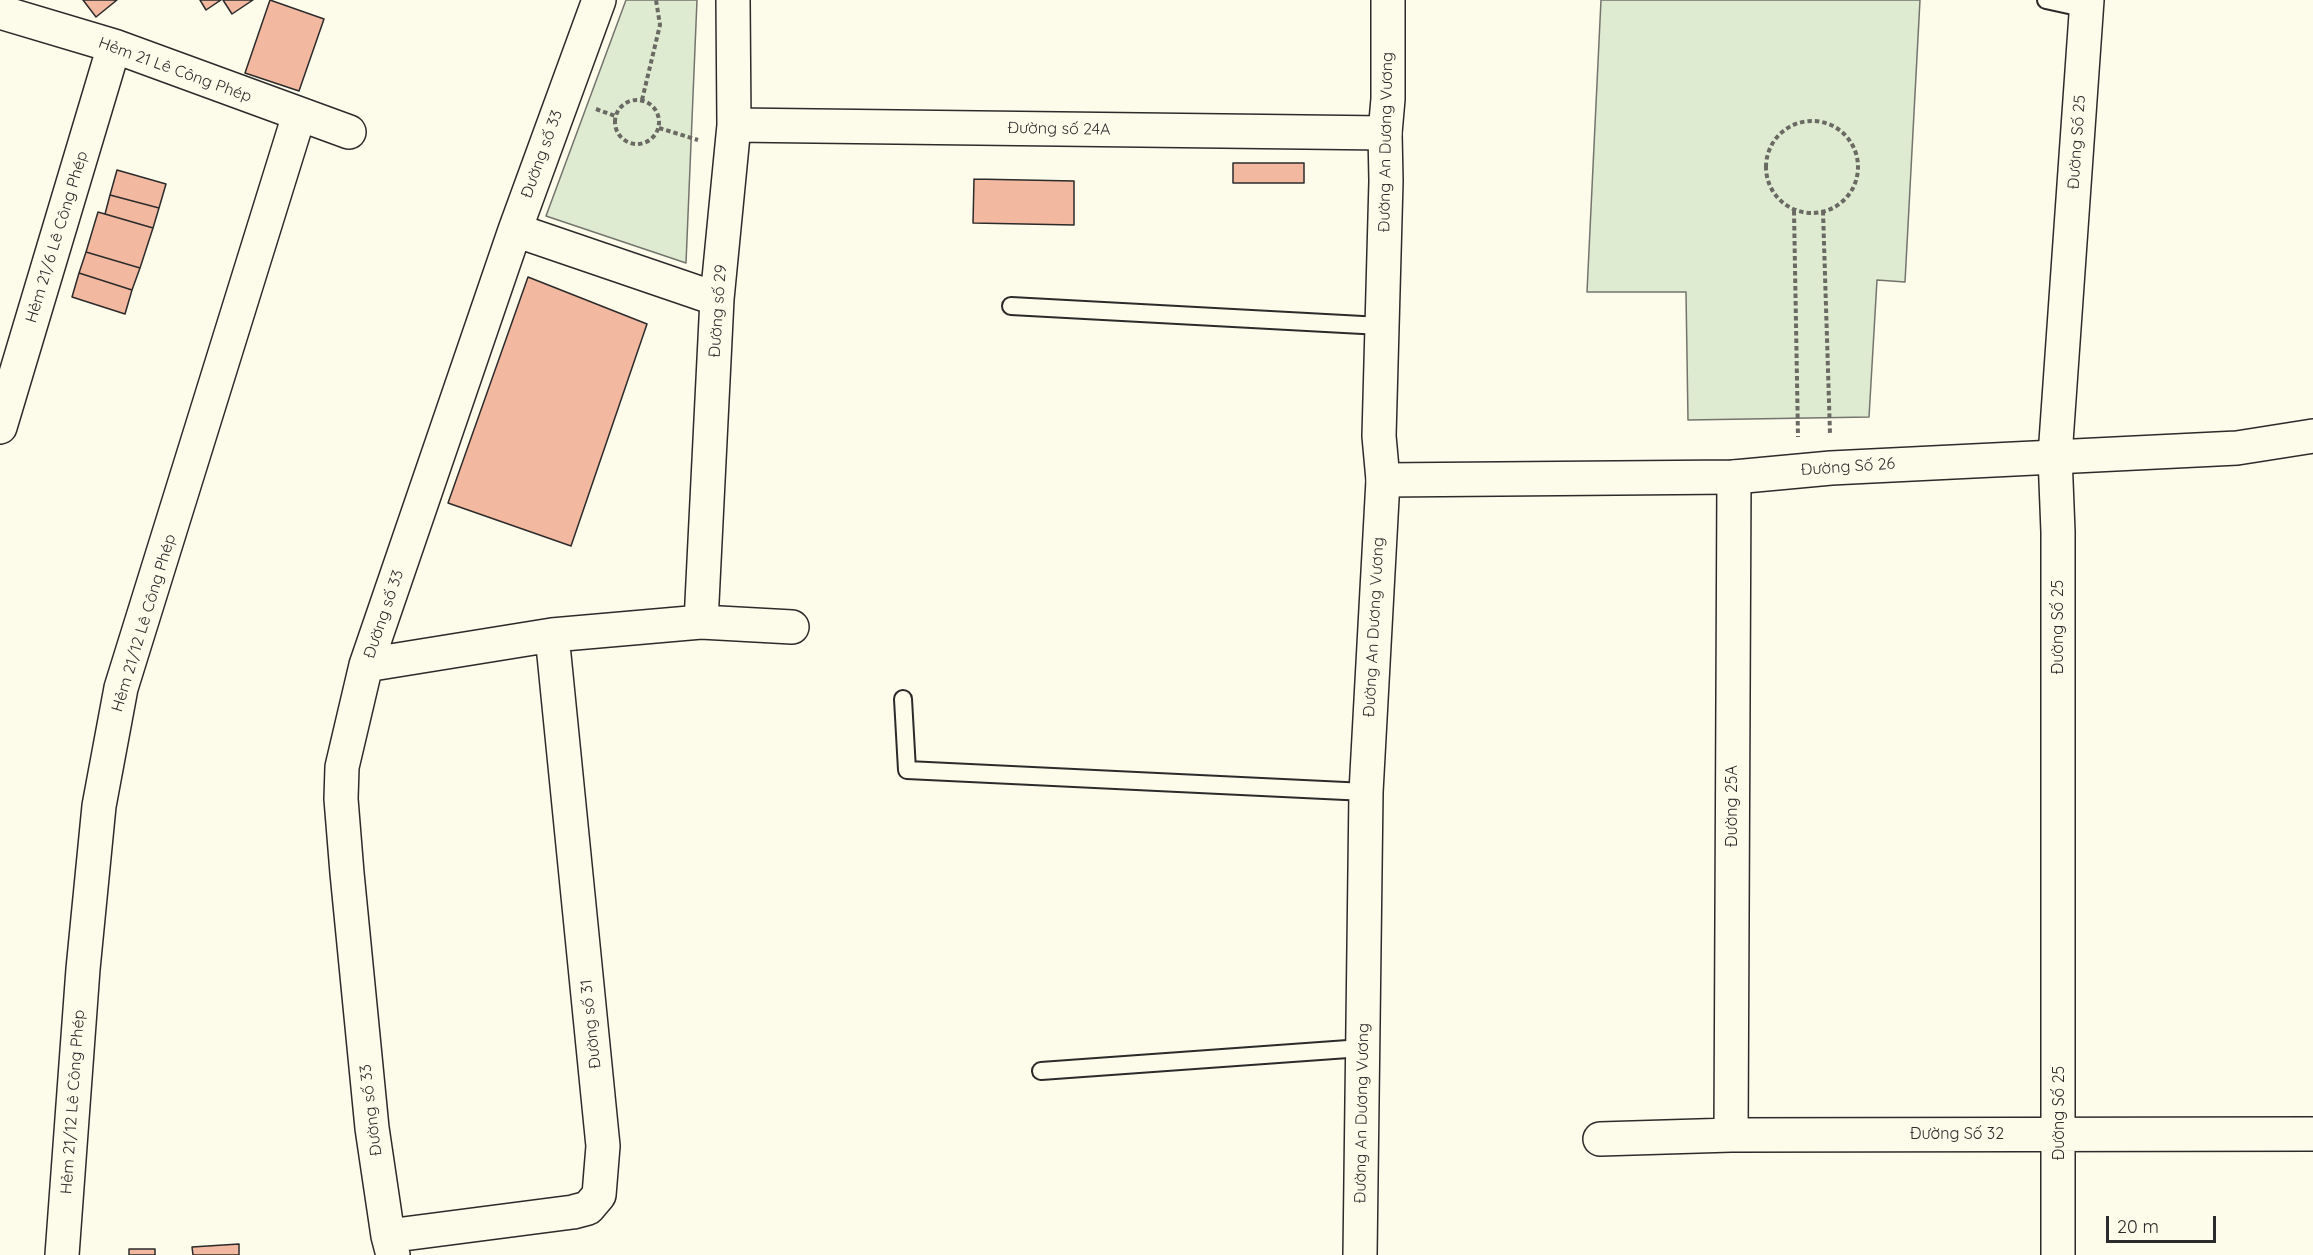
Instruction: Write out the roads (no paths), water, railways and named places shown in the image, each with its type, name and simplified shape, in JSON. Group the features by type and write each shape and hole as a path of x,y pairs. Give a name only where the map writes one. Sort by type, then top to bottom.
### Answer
{"street":[{"name":"Đường số 33","path":"391,1245 372,1128 341,799 344,752 366,665 515,230 599,0"},
{"name":"Đường số 29","path":"701,622 717,300 734,125 733,0"},
{"name":"Đường An Dương Vương","path":"1360,1255 1366,792 1383,480 1379,436 1386,181 1385,133 1388,99 1388,0"},
{"name":"Đường Số 25","path":"2058,1255 2060,1133 2058,532 2055,456 2087,4"},
{"name":"Hẻm 21 Lê Công Phép","path":"0,12 114,46 349,132"},
{"name":"Hẻm 21/6 Lê Công Phép","path":"0,427 114,46"},
{"name":"Hẻm 21/12 Lê Công Phép","path":"62,1255 83,969 99,806 121,688 299,115"},
{"name":"Đường số 24A","path":"734,125 1385,133"},
{"path":"515,230 717,300"},
{"name":"Đường Số 26","path":"1383,480 1734,477 1815,469 2237,448 2313,436"},
{"name":"Đường 25A","path":"1731,1135 1734,477"},
{"path":"366,665 552,635 701,622 792,627"},
{"name":"Đường số 31","path":"391,1245 573,1212 588,1208 599,1195 603,1146 552,635"},
{"name":"Đường Số 32","path":"1600,1139 1731,1135 2313,1134"}],"lane":[{"path":"2046,0 2087,4"},
{"path":"1011,306 1381,326"},
{"path":"903,699 907,770 1366,792"},
{"path":"1041,1071 1362,1048"}]}
